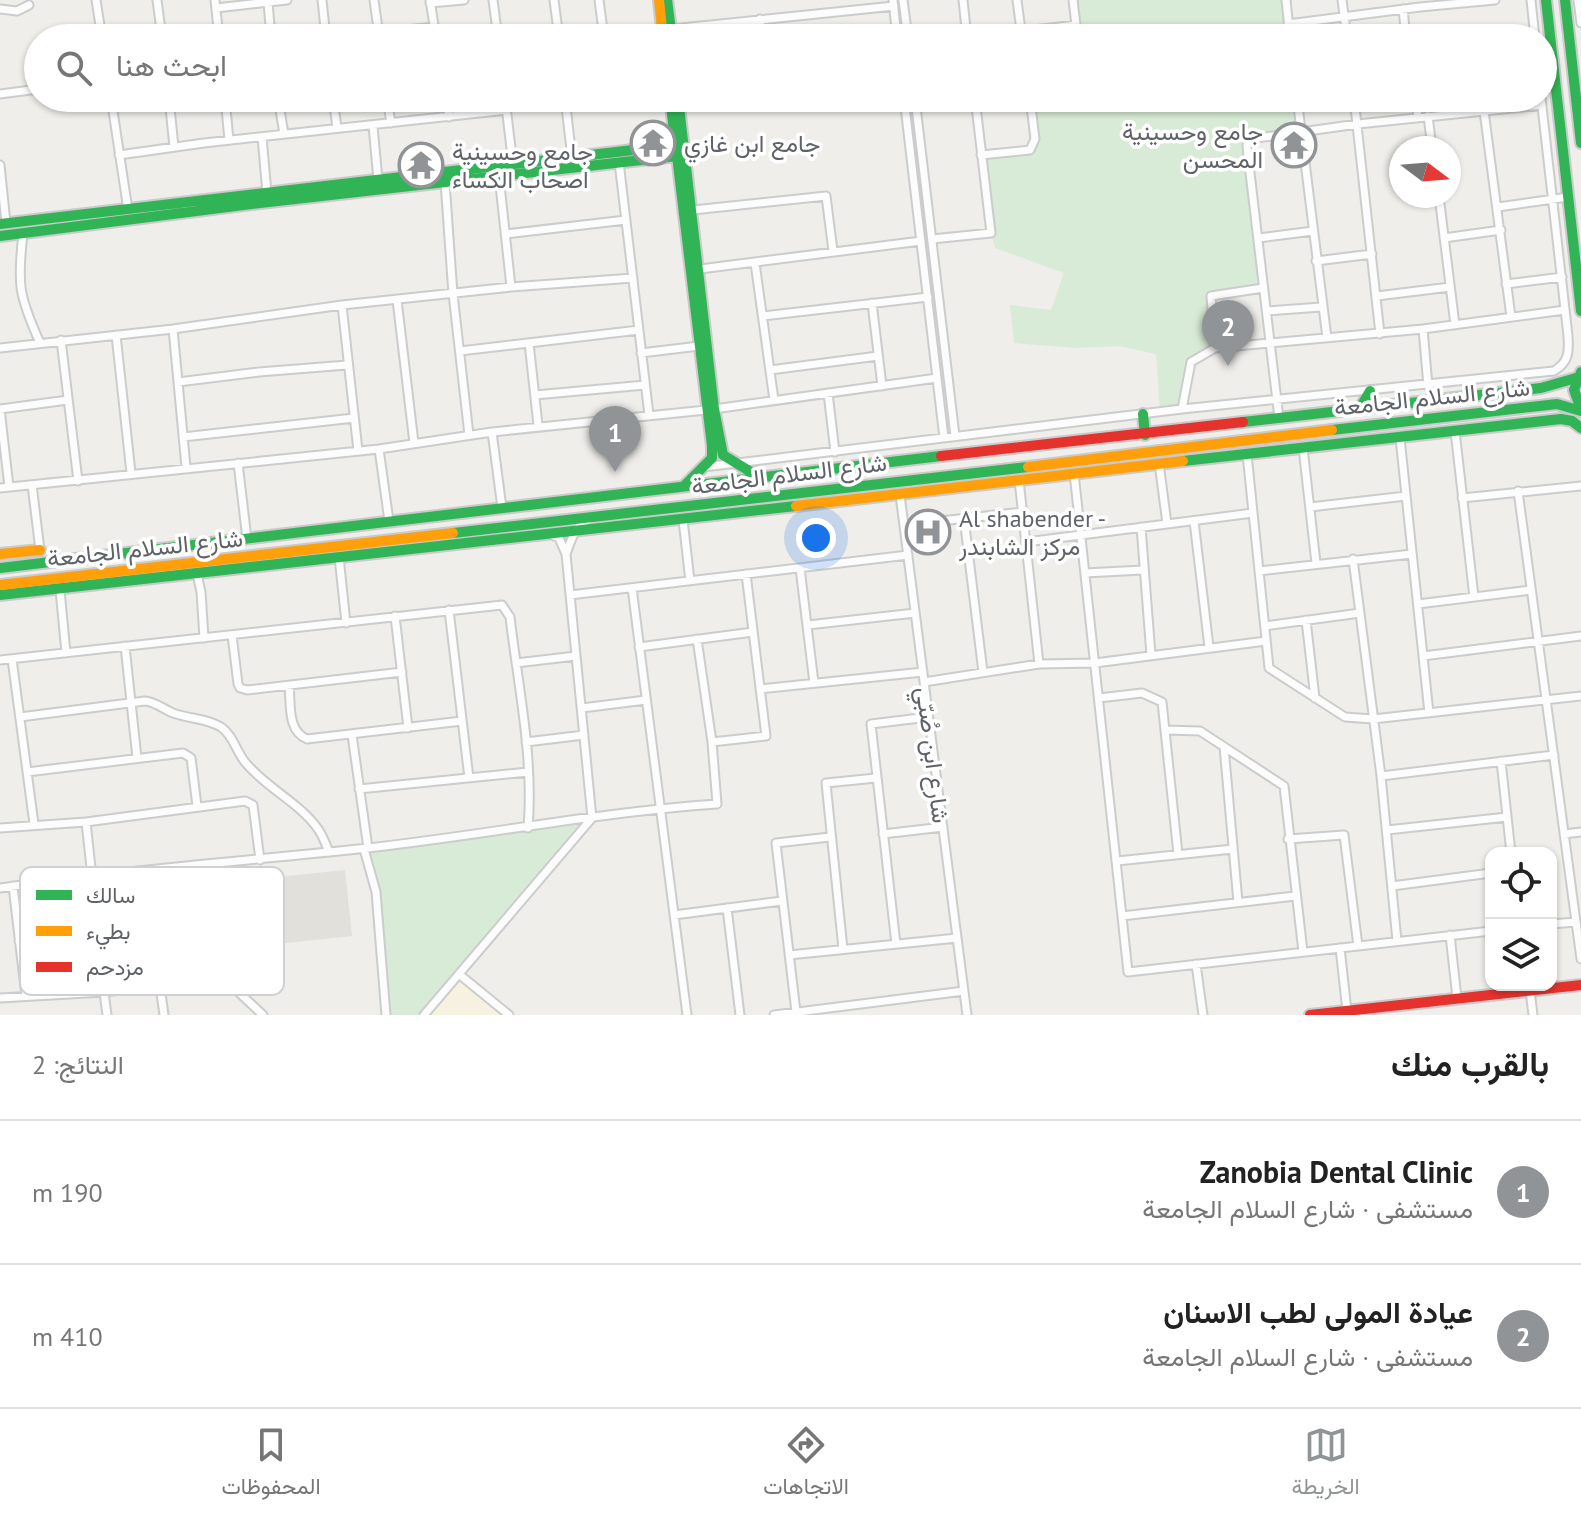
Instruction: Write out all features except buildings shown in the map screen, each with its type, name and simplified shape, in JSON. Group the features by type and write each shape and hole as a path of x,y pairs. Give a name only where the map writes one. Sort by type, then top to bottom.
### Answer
{"street":[{"path":"96,0 100,24"},
{"path":"157,0 160,24"},
{"path":"217,24 215,4 287,0"},
{"path":"322,0 325,24"},
{"path":"374,0 377,24"},
{"path":"434,24 430,2 464,0"},
{"path":"493,0 496,24"},
{"path":"554,0 557,24"},
{"path":"599,0 602,24"},
{"path":"659,0 666,24"},
{"path":"667,0 668,24"},
{"path":"837,0 838,11"},
{"path":"903,0 906,24"},
{"path":"963,0 966,24"},
{"path":"1017,0 1020,24"},
{"path":"1073,0 1076,24"},
{"path":"1286,0 1288,24 1403,9 1420,3 1495,0"},
{"path":"1342,0 1345,24"},
{"path":"1531,0 1534,24"},
{"path":"1546,0 1549,24"},
{"path":"1565,0 1581,143"},
{"path":"1578,0 1581,23"},
{"path":"268,2 270,24"},
{"path":"732,24 893,3 895,24"},
{"path":"0,9 17,11 29,5"},
{"path":"1403,9 1405,24"},
{"path":"1567,16 1580,14"},
{"path":"760,19 761,24"},
{"path":"0,94 24,91"},
{"path":"1557,101 1581,311"},
{"path":"113,112 128,210"},
{"path":"170,112 174,147"},
{"path":"226,112 229,140"},
{"path":"280,112 284,134"},
{"path":"335,112 337,128"},
{"path":"389,112 391,123"},
{"path":"448,112 449,117"},
{"path":"119,155 490,112"},
{"path":"507,112 513,165"},
{"path":"566,112 572,158"},
{"path":"675,112 699,346 717,456"},
{"path":"676,112 700,269 710,409"},
{"path":"906,112 944,438"},
{"path":"916,112 955,436"},
{"path":"932,239 991,233 976,112"},
{"path":"981,155 1030,150 1035,139 1032,112"},
{"path":"1299,112 1327,338"},
{"path":"1356,112 1380,334"},
{"path":"1417,112 1418,117"},
{"path":"1279,418 1247,146 1250,139 1473,112"},
{"path":"1484,112 1511,317"},
{"path":"704,467 1182,409 1554,371 1564,365 1568,357 1543,112"},
{"path":"1428,116 1430,136"},
{"path":"373,126 378,180"},
{"path":"262,137 267,193"},
{"path":"0,167 3,224 572,158 677,150"},
{"path":"0,236 238,205 619,162 677,150"},
{"path":"619,162 649,415"},
{"path":"499,176 511,287"},
{"path":"445,182 453,294 469,435"},
{"path":"1566,183 1574,220 1581,225"},
{"path":"693,210 826,196 833,251"},
{"path":"1498,207 1568,197"},
{"path":"1440,208 1455,325"},
{"path":"505,234 626,220"},
{"path":"1444,238 1501,230"},
{"path":"1259,238 1313,231"},
{"path":"23,234 18,275 22,299 40,343"},
{"path":"700,269 921,241"},
{"path":"1316,261 1372,254"},
{"path":"755,263 774,400"},
{"path":"1506,284 1562,277"},
{"path":"0,348 173,329 342,305 633,278"},
{"path":"1377,296 1450,287"},
{"path":"1215,348 1211,296 1263,288"},
{"path":"763,316 928,297"},
{"path":"397,300 414,443"},
{"path":"872,303 882,386"},
{"path":"342,305 358,451"},
{"path":"1267,311 1321,307"},
{"path":"1182,409 1191,362 1215,348 1380,334 1565,310"},
{"path":"173,329 186,467"},
{"path":"1423,329 1428,386"},
{"path":"460,351 639,330"},
{"path":"116,335 131,473"},
{"path":"61,340 78,481"},
{"path":"529,343 538,425"},
{"path":"641,353 699,346"},
{"path":"770,370 878,356"},
{"path":"178,382 347,365"},
{"path":"1579,375 1574,394 1581,410"},
{"name":"شارع السلام الجامعة","path":"0,568 685,485 1145,435 1551,386 1579,375"},
{"path":"0,488 379,449 538,425 710,409 937,378"},
{"path":"535,395 645,385"},
{"path":"1360,408 1370,391"},
{"path":"828,393 835,452"},
{"path":"1467,396 1472,403 1468,412"},
{"path":"9,487 3,459 0,409 68,400"},
{"name":"شارع السلام الجامعة","path":"0,585 247,562 400,539 937,477 1122,462 1323,429 1468,412 1557,404 1581,410"},
{"path":"1143,414 1145,435"},
{"path":"183,437 354,418"},
{"path":"0,595 197,574 247,562 339,557 900,495 1074,473 1122,462 1159,463 1561,419 1572,421 1581,428"},
{"path":"1323,429 1326,444"},
{"path":"1455,431 1474,597"},
{"path":"492,432 502,508"},
{"path":"1400,438 1429,713"},
{"path":"1303,448 1316,563"},
{"path":"379,449 393,521 403,529 400,539"},
{"path":"1247,454 1269,668 1345,717 1373,719 1581,696"},
{"path":"717,456 767,476"},
{"path":"685,485 717,456"},
{"path":"936,458 932,466 937,477"},
{"path":"910,461 917,467 913,480"},
{"path":"238,463 247,539"},
{"path":"1159,463 1167,524"},
{"path":"1074,473 1128,972 1485,932"},
{"path":"1019,480 1039,664"},
{"path":"0,554 40,550 32,485"},
{"path":"1462,498 1581,486"},
{"path":"1518,491 1581,959"},
{"name":"شارع ابن صُبّي","path":"900,495 967,1015"},
{"path":"1310,507 1406,496"},
{"path":"729,501 731,514"},
{"path":"904,525 1022,512"},
{"path":"1026,542 1253,513"},
{"path":"424,517 420,525 426,536"},
{"path":"566,554 581,523 593,517"},
{"path":"964,518 983,672"},
{"path":"683,520 690,581"},
{"path":"1194,521 1209,647"},
{"path":"1141,527 1151,655"},
{"path":"424,1015 592,818 566,554 559,538 549,534 499,528"},
{"path":"1259,571 1412,554"},
{"path":"570,595 908,555"},
{"path":"339,557 346,623"},
{"path":"86,558 84,569 89,575"},
{"path":"1353,559 1381,776 1397,941"},
{"path":"59,561 65,566 60,590 66,653"},
{"path":"800,568 814,683"},
{"path":"1085,573 1143,570"},
{"path":"197,574 204,638"},
{"path":"712,742 766,736 746,574"},
{"path":"632,588 687,1015"},
{"path":"1418,604 1531,590"},
{"path":"0,660 502,605 510,617 526,742 528,828"},
{"path":"449,610 469,778"},
{"path":"808,625 915,613"},
{"path":"1265,626 1360,613"},
{"path":"395,616 408,728"},
{"path":"1306,620 1315,698"},
{"path":"639,647 753,632"},
{"path":"232,635 240,688 247,690 402,672"},
{"path":"1423,656 1581,636"},
{"path":"192,867 528,828 659,808 717,804 712,742 697,639"},
{"path":"924,682 1039,664 1095,663 1266,641"},
{"path":"125,646 137,758"},
{"path":"516,663 576,656"},
{"path":"12,659 34,824"},
{"path":"760,689 923,672"},
{"path":"289,686 293,727 298,735 307,739 462,721"},
{"path":"1099,698 1142,693 1162,702 1178,854"},
{"path":"582,708 646,700"},
{"path":"20,717 152,702 177,715 192,716 218,725 228,732 241,758 255,775 318,830 329,852"},
{"path":"896,944 871,724 928,717"},
{"path":"1166,730 1200,731 1284,786 1303,952"},
{"path":"352,735 366,848 376,892 386,1015"},
{"path":"526,742 584,735"},
{"path":"1224,747 1238,902"},
{"path":"27,772 177,753 188,755 191,758 197,806"},
{"path":"1381,776 1554,755"},
{"path":"1501,761 1510,847"},
{"path":"359,789 528,772"},
{"path":"843,949 826,783 876,778"},
{"path":"0,828 86,822 238,801 253,805 260,860"},
{"path":"1387,830 1507,817"},
{"path":"86,822 91,867"},
{"path":"883,834 943,827"},
{"path":"1564,834 1581,832"},
{"path":"1288,839 1344,835 1358,946"},
{"path":"796,1012 776,843 830,837"},
{"path":"1117,861 1233,849"},
{"path":"1392,886 1485,874"},
{"path":"0,888 20,885"},
{"path":"13,886 20,949"},
{"path":"1122,916 1295,896"},
{"path":"674,915 782,901"},
{"path":"727,908 740,1015"},
{"path":"1557,924 1576,922"},
{"path":"1450,935 1457,998"},
{"path":"789,955 957,938"},
{"path":"1340,948 1347,1011"},
{"path":"1196,964 1203,1015"},
{"path":"460,975 509,1015"},
{"path":"1557,987 1581,985"},
{"path":"774,1015 964,991"},
{"path":"1310,1015 1521,991"},
{"path":"1530,991 1533,1015"},
{"path":"0,998 46,995"},
{"path":"104,995 107,1015"},
{"path":"161,995 164,1015"},
{"path":"242,995 263,1015"},
{"path":"1421,1003 1422,1015"},
{"path":"851,1005 852,1015"}],"shaded area":[{"path":"345,870 352,936 284,943 284,876"}],"green space":[{"path":"1072,0 1286,0 1289,24 1076,24"},
{"path":"1032,112 1299,112 1301,131 1251,139 1247,146 1263,288 1214,295 1215,348 1191,362 1182,409 1160,412 1156,354 1119,346 1076,348 1014,343 1010,305 1051,310 1064,273 995,248 981,156 1030,150 1035,144"},
{"path":"592,818 423,1015 390,1015 368,848"}],"sand":[{"path":"460,975 509,1015 424,1015"}],"traffic: fast":[{"path":"667,0 670,24"},
{"path":"1546,0 1549,24"},
{"path":"1565,0 1581,143"},
{"path":"1557,98 1581,311"},
{"path":"672,112 712,446 712,458 685,485"},
{"path":"680,112 714,409 723,455 761,475"},
{"path":"0,224 676,145"},
{"path":"0,236 677,156"},
{"path":"1581,372 1574,390 1581,409"},
{"path":"1243,422 1541,388 1576,378"},
{"path":"1360,408 1370,391"},
{"path":"1332,430 1557,404 1581,411"},
{"path":"1143,414 1145,435"},
{"path":"1183,461 1561,419 1572,421 1581,428"},
{"path":"0,568 941,456"},
{"path":"453,533 1028,467"},
{"path":"0,595 796,506"}],"traffic: slow":[{"path":"659,0 662,24"},
{"path":"1028,467 1332,430"},
{"path":"796,506 1183,461"},
{"path":"0,585 453,533"},
{"path":"0,554 40,550"}],"traffic: jam":[{"path":"941,456 1243,422"},
{"path":"1310,1015 1581,985"}],"place":[{"name":"جامع ابن غازي","path":"653,143"},
{"name":"جامع وحسينية المحسن","path":"1294,145"},
{"name":"جامع وحسينية اصحاب الكساء","path":"421,165"},
{"name":"عيادة المولى لطب الاسنان","path":"1228,366"},
{"name":"Zanobia Dental Clinic","path":"615,472"},
{"name":"Al shabender - مركز الشابندر","path":"928,532"}]}
